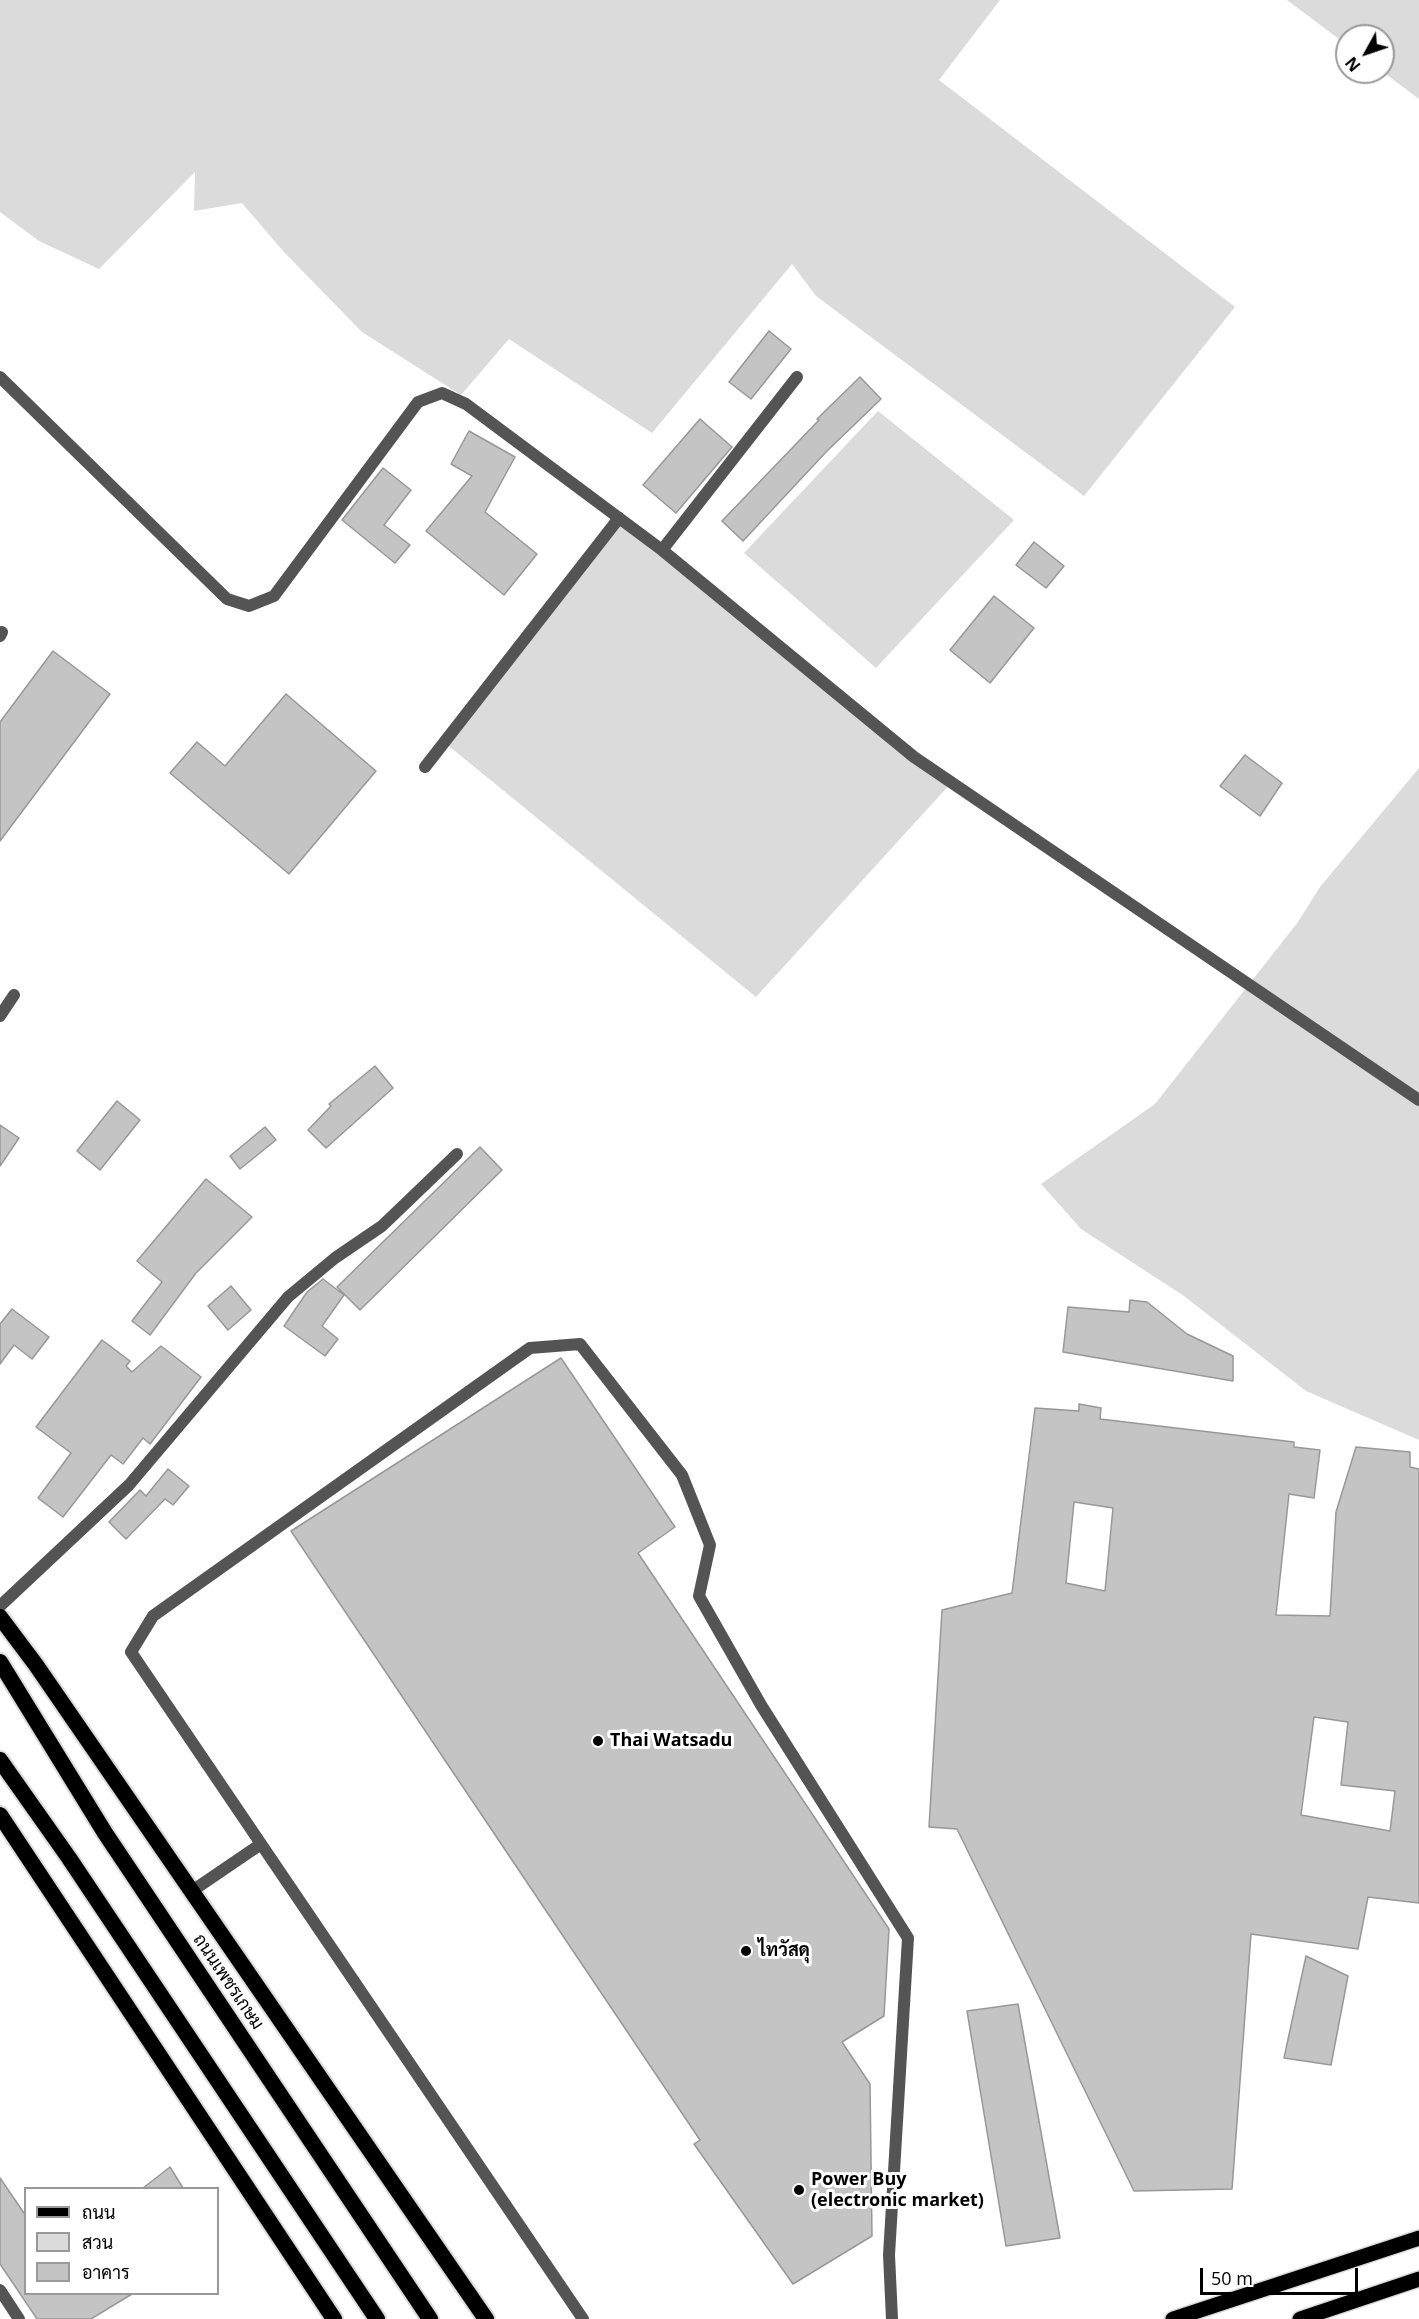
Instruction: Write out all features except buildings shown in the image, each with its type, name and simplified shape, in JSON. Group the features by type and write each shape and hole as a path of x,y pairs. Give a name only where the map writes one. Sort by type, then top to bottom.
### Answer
{"highway":[{"path":"0,1617 36,1665 486,2319"},
{"name":"ถนนเพชรเกษม","path":"0,1662 105,1833 430,2319"},
{"path":"0,1761 69,1858 377,2319"},
{"path":"0,1815 331,2319"}],"main road":[{"path":"1173,2319 1419,2238"},
{"path":"1300,2319 1419,2279"}],"street":[{"path":"0,377 227,599 249,606 274,596 418,402 442,393 466,404 662,550 915,756 1419,1100"},
{"path":"662,550 797,377"},
{"path":"425,767 619,518"},
{"path":"0,1016 14,995"},
{"path":"0,1606 129,1485 288,1297 313,1274 397,1213 457,1154"},
{"path":"583,2319 131,1652 153,1616 530,1348 580,1344 682,1475 710,1545 699,1596 761,1705 908,1938 889,2255 892,2319"},
{"path":"192,1891 261,1844"},
{"path":"0,2290 20,2319"}],"green space":[{"path":"0,0 1000,0 939,80 1235,307 1084,496 816,296 792,264 652,433 509,339 461,395 362,332 283,251 242,203 194,211 195,172 99,269 39,241 0,212"},
{"path":"1287,0 1419,0 1419,99 1395,81 1395,24 1335,24 1335,36"},
{"path":"878,411 1014,520 876,668 744,553"},
{"path":"619,518 952,782 756,997 444,742"},
{"path":"1419,768 1419,1440 1306,1391 1184,1296 1081,1229 1041,1184 1155,1104 1298,922 1320,887"}],"place":[{"name":"Thai Watsadu","path":"598,1741"},
{"name":"ไทวัสดุ","path":"746,1951"},
{"name":"Power Buy (electronic market)","path":"799,2190"}]}
